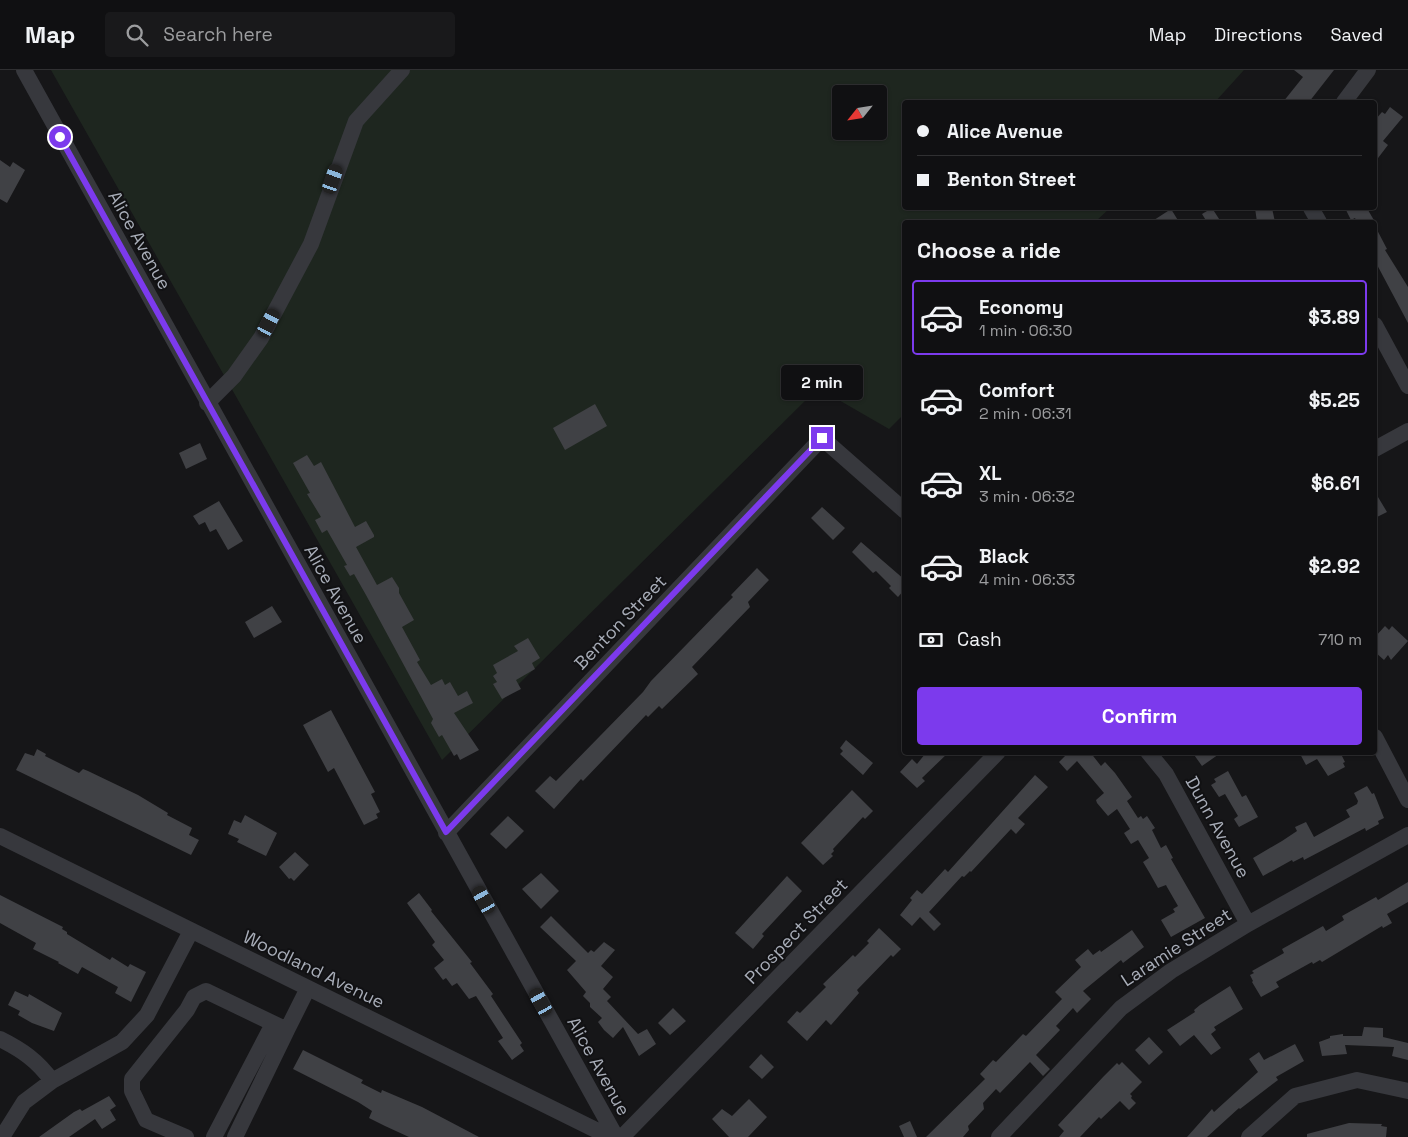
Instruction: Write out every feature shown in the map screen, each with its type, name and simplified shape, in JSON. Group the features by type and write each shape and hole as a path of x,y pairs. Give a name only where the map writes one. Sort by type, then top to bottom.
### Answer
{"street":[{"name":"Alice Avenue","path":"24,70 207,404 616,1137"},
{"path":"207,404 234,376 261,338 307,252 356,121 402,70"},
{"path":"1346,100 1368,70"},
{"path":"1377,329 1408,386"},
{"path":"1377,448 1408,431"},
{"name":"Benton Street","path":"446,832 822,438 902,508"},
{"path":"1377,741 1408,800"},
{"name":"Prospect Street","path":"622,1137 995,755"},
{"name":"Dunn Avenue","path":"1150,755 1166,774 1248,924"},
{"name":"Laramie Street","path":"999,1137 1120,1008 1171,971 1248,924 1408,835"},
{"name":"Woodland Avenue","path":"0,836 610,1137"},
{"path":"2,1137 24,1102 52,1081 122,1042 146,1015 191,931"},
{"path":"214,1137 280,1027 308,988"},
{"path":"186,1137 146,1120 132,1091 132,1079 187,1010 194,997 206,991 280,1027"},
{"path":"235,1137 280,1027"},
{"path":"0,1038 20,1048 41,1065 52,1081"},
{"path":"1249,1137 1295,1096 1356,1080 1408,1091"}],"shaded area":[{"path":"51,70 1244,70 1217,100 902,100 902,210 1108,210 1097,220 902,220 902,416 889,429 818,388 442,760"}],"building":[{"path":"1294,70 1334,70 1311,100 1285,100 1303,77"},
{"path":"1390,107 1403,117 1383,141 1388,145 1377,159 1377,118 1382,112 1385,114"},
{"path":"0,160 10,167 13,162 25,170 7,203 0,199"},
{"path":"1172,210 1178,220 1154,220"},
{"path":"1209,210 1213,210 1220,220 1206,220 1202,214"},
{"path":"1255,210 1272,210 1275,220 1257,220"},
{"path":"1346,210 1368,210 1374,220 1356,220 1355,218 1351,220"},
{"path":"1377,230 1387,249 1385,250 1408,287 1408,323 1377,265"},
{"path":"595,404 607,426 565,450 553,428"},
{"path":"200,443 207,459 186,469 179,453"},
{"path":"307,455 314,466 321,462 355,527 366,521 374,535 374,537 356,547 377,585 392,577 399,588 399,593 414,620 402,627 420,660 417,662 431,685 442,679 445,685 450,682 458,696 467,691 473,703 454,713 479,750 460,760 457,754 454,756 442,735 439,737 431,723 433,719 354,574 350,576 344,566 347,565 327,530 322,533 315,520 321,517 307,494 310,493 293,463"},
{"path":"1377,495 1387,512 1377,517"},
{"path":"219,501 243,541 228,550 216,529 210,532 205,522 199,525 193,516"},
{"path":"822,507 845,528 833,540 811,518"},
{"path":"861,542 902,577 902,592 898,597 889,588 891,586 876,571 873,573 852,552"},
{"path":"757,568 769,580 748,602 750,607 692,667 698,674 662,709 659,706 648,717 646,715 583,781 581,779 554,809 535,791 550,776 556,781 733,597 731,595"},
{"path":"272,606 282,622 254,638 245,622"},
{"path":"1385,626 1389,630 1392,626 1408,641 1391,660 1388,655 1384,660 1377,654 1377,635"},
{"path":"528,638 540,658 532,663 535,669 516,680 521,689 502,699 493,684 497,682 493,676 497,673 493,665 518,651 514,646"},
{"path":"331,710 375,792 371,794 380,812 376,814 378,818 364,825 334,768 328,772 303,725"},
{"path":"846,740 873,763 863,775 840,754 843,751 840,748"},
{"path":"37,749 46,754 45,756 79,773 83,769 138,795 168,813 167,815 192,828 189,835 199,840 191,855 16,770 25,753 34,756"},
{"path":"924,755 946,755 922,778 925,781 917,788 900,772 912,759 917,764"},
{"path":"1066,755 1092,755 1101,766 1105,762 1132,797 1127,801 1138,818 1141,816 1143,819 1147,816 1155,828 1152,830 1161,848 1166,845 1173,858 1171,859 1205,918 1171,937 1161,920 1175,912 1173,909 1178,906 1166,885 1158,888 1143,862 1149,858 1138,840 1131,844 1124,833 1130,829 1117,809 1108,816 1097,803 1096,800 1104,793 1077,761 1067,771 1059,762"},
{"path":"1194,755 1218,755 1202,766"},
{"path":"1301,755 1342,755 1345,762 1343,763 1345,767 1328,776 1317,759 1306,765"},
{"path":"1228,771 1242,797 1246,795 1258,817 1239,827 1234,819 1238,816 1225,794 1219,797 1211,785 1216,782 1214,779"},
{"path":"1035,775 1048,787 1018,818 1025,824 1016,834 1011,829 971,872 964,877 962,876 929,912 941,924 934,931 920,917 912,926 900,915 912,900 910,898 917,890 922,894 945,869 948,872"},
{"path":"1367,786 1372,794 1374,793 1384,818 1378,821 1379,824 1366,831 1365,828 1304,860 1303,857 1293,862 1292,860 1263,876 1253,858 1297,831 1295,827 1306,822 1314,837 1350,817 1346,810 1357,804 1358,801 1354,793"},
{"path":"852,790 873,811 865,819 863,817 833,849 834,851 831,854 833,856 823,865 801,843"},
{"path":"245,815 277,833 266,856 237,842 239,839 228,834 234,820 241,823"},
{"path":"508,816 524,831 506,849 490,834"},
{"path":"295,852 309,865 294,881 291,878 289,879 279,867"},
{"path":"541,873 559,891 541,909 522,889"},
{"path":"787,876 802,891 762,934 764,936 753,949 735,933"},
{"path":"1408,882 1408,902 1387,914 1392,923 1383,928 1382,926 1322,962 1320,960 1313,964 1312,962 1276,982 1279,987 1261,997 1252,982 1250,975 1254,973 1252,971 1284,953 1282,949 1323,926 1326,931 1344,920 1342,916 1376,897 1378,900"},
{"path":"419,893 472,962 470,963 493,994 491,996 522,1043 520,1045 524,1051 512,1060 498,1041 503,1038 476,996 469,999 457,983 452,986 446,978 443,980 434,968 444,960 432,945 435,942 407,903"},
{"path":"0,895 63,927 62,929 67,934 110,960 112,957 128,967 130,964 146,972 131,1002 115,993 118,987 82,967 78,974 33,949 36,943 0,923"},
{"path":"551,916 588,953 591,950 594,952 604,942 615,950 601,966 613,977 603,989 611,997 607,1001 638,1034 647,1029 656,1044 639,1056 623,1027 613,1038 604,1030 598,1022 602,1018 590,1007 590,1003 583,996 586,992 567,970 576,961 540,927"},
{"path":"879,928 901,949 893,957 891,955 857,990 859,993 831,1025 826,1020 807,1041 787,1022 797,1011 800,1013 826,987 823,984 853,955 855,957 869,943 867,941"},
{"path":"1132,930 1144,947 1123,963 1121,960 1083,991 1091,999 1077,1013 1073,1008 1056,1026 1060,1030 1036,1055 1050,1069 1043,1076 1030,1062 1000,1093 996,1089 983,1103 984,1109 968,1126 969,1130 963,1137 926,1137 985,1079 980,1074 993,1060 996,1062 1023,1034 1026,1036 1062,999 1055,992 1081,967 1075,960 1088,949 1093,955 1100,950 1101,952"},
{"path":"1230,986 1243,1009 1214,1027 1216,1030 1211,1034 1221,1048 1211,1055 1194,1035 1180,1046 1167,1030 1195,1012 1194,1010 1200,1005"},
{"path":"15,991 28,997 29,994 62,1013 54,1031 32,1023 18,1015 20,1011 8,1005"},
{"path":"673,1008 686,1021 670,1035 658,1023"},
{"path":"1364,1027 1383,1028 1383,1037 1408,1043 1408,1060 1392,1056 1394,1047 1345,1045 1347,1054 1322,1056 1319,1042 1330,1038 1330,1036 1343,1034 1343,1036 1362,1036"},
{"path":"1149,1037 1163,1052 1149,1065 1135,1050"},
{"path":"1295,1044 1304,1061 1276,1077 1278,1080 1239,1108 1207,1137 1187,1137 1212,1109 1214,1112 1258,1072 1249,1059 1259,1052 1264,1060"},
{"path":"303,1050 363,1080 361,1083 381,1093 382,1090 422,1107 479,1137 409,1137 385,1126 369,1118 372,1111 358,1102 293,1069"},
{"path":"761,1054 774,1067 762,1079 749,1067"},
{"path":"1122,1062 1142,1082 1130,1094 1136,1103 1129,1110 1120,1101 1101,1119 1099,1117 1080,1137 1059,1137 1064,1131 1058,1125 1117,1063 1119,1065"},
{"path":"109,1096 116,1106 110,1110 116,1120 102,1129 95,1119 69,1137 39,1137 74,1112 80,1109 82,1111"},
{"path":"749,1099 767,1117 748,1137 729,1137 712,1119 722,1109 732,1116"},
{"path":"910,1121 917,1137 904,1137 899,1126"},
{"path":"1349,1123 1382,1124 1381,1126 1387,1127 1386,1137 1307,1137 1307,1134"}],"route":[{"path":"60,137 446,832 822,438"}]}
